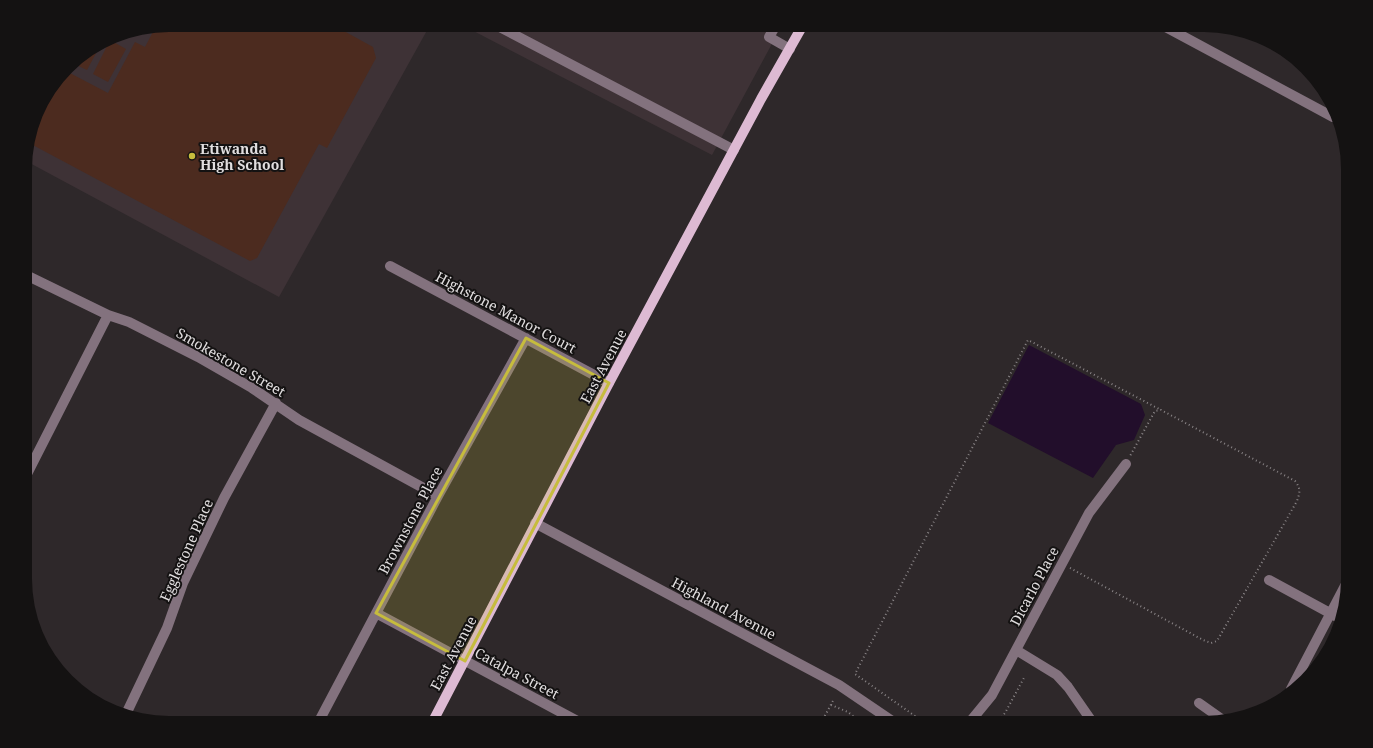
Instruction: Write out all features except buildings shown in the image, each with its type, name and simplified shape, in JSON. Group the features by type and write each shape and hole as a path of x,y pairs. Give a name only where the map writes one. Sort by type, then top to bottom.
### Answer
{"main road":[{"name":"East Avenue","path":"436,716 609,383 799,32"}],"street":[{"path":"514,32 532,39 734,150"},
{"path":"770,32 766,36 790,48"},
{"path":"1175,32 1330,115"},
{"name":"Highstone Manor Court","path":"390,266 609,383"},
{"name":"Smokestone Street","path":"32,278 108,315 129,322 198,357 276,403 299,420 438,496"},
{"path":"32,464 108,315"},
{"name":"Brownstone Place","path":"322,716 438,496 526,338"},
{"name":"Egglestone Place","path":"128,710 167,628 183,583 224,498 276,403"},
{"name":"Dicarlo Place","path":"975,716 992,695 1089,514 1126,464"},
{"name":"Highland Avenue","path":"536,523 839,685 885,716"},
{"path":"1269,580 1335,616 1297,679"},
{"name":"Catalpa Street","path":"376,613 568,716"},
{"path":"1016,650 1057,675 1072,692 1088,716"},
{"path":"1199,703 1217,715"}],"path":[{"path":"915,716 855,674 1028,340 1295,481 1300,487 1301,492 1297,501 1217,642 1211,643 1203,640 1062,564"},
{"path":"1126,464 1155,411 1160,410"},
{"path":"1002,716 1025,676"},
{"path":"825,716 834,699"},
{"path":"831,705 848,712 853,716"}],"highlighted area":[{"path":"526,338 609,383 465,661 376,613"}],"shaded area":[{"name":"Etiwanda High School","path":"160,32 426,32 279,297 32,164 37,133 46,108 60,86 72,72 86,60 108,46 125,39"},
{"name":"Etiwanda High School","path":"160,32 346,32 373,47 376,58 327,148 319,144 257,258 250,261 34,146 39,125 50,100 71,73 108,93 135,42 145,47 152,33"},
{"path":"475,32 778,32 712,155"},
{"path":"115,43 126,49 108,82 93,74 107,47"},
{"path":"96,53 87,70 79,66"},
{"path":"1029,345 1141,404 1145,415 1134,440 1116,445 1093,478 988,423"}],"place":[{"name":"Etiwanda High School","path":"192,156"}]}
